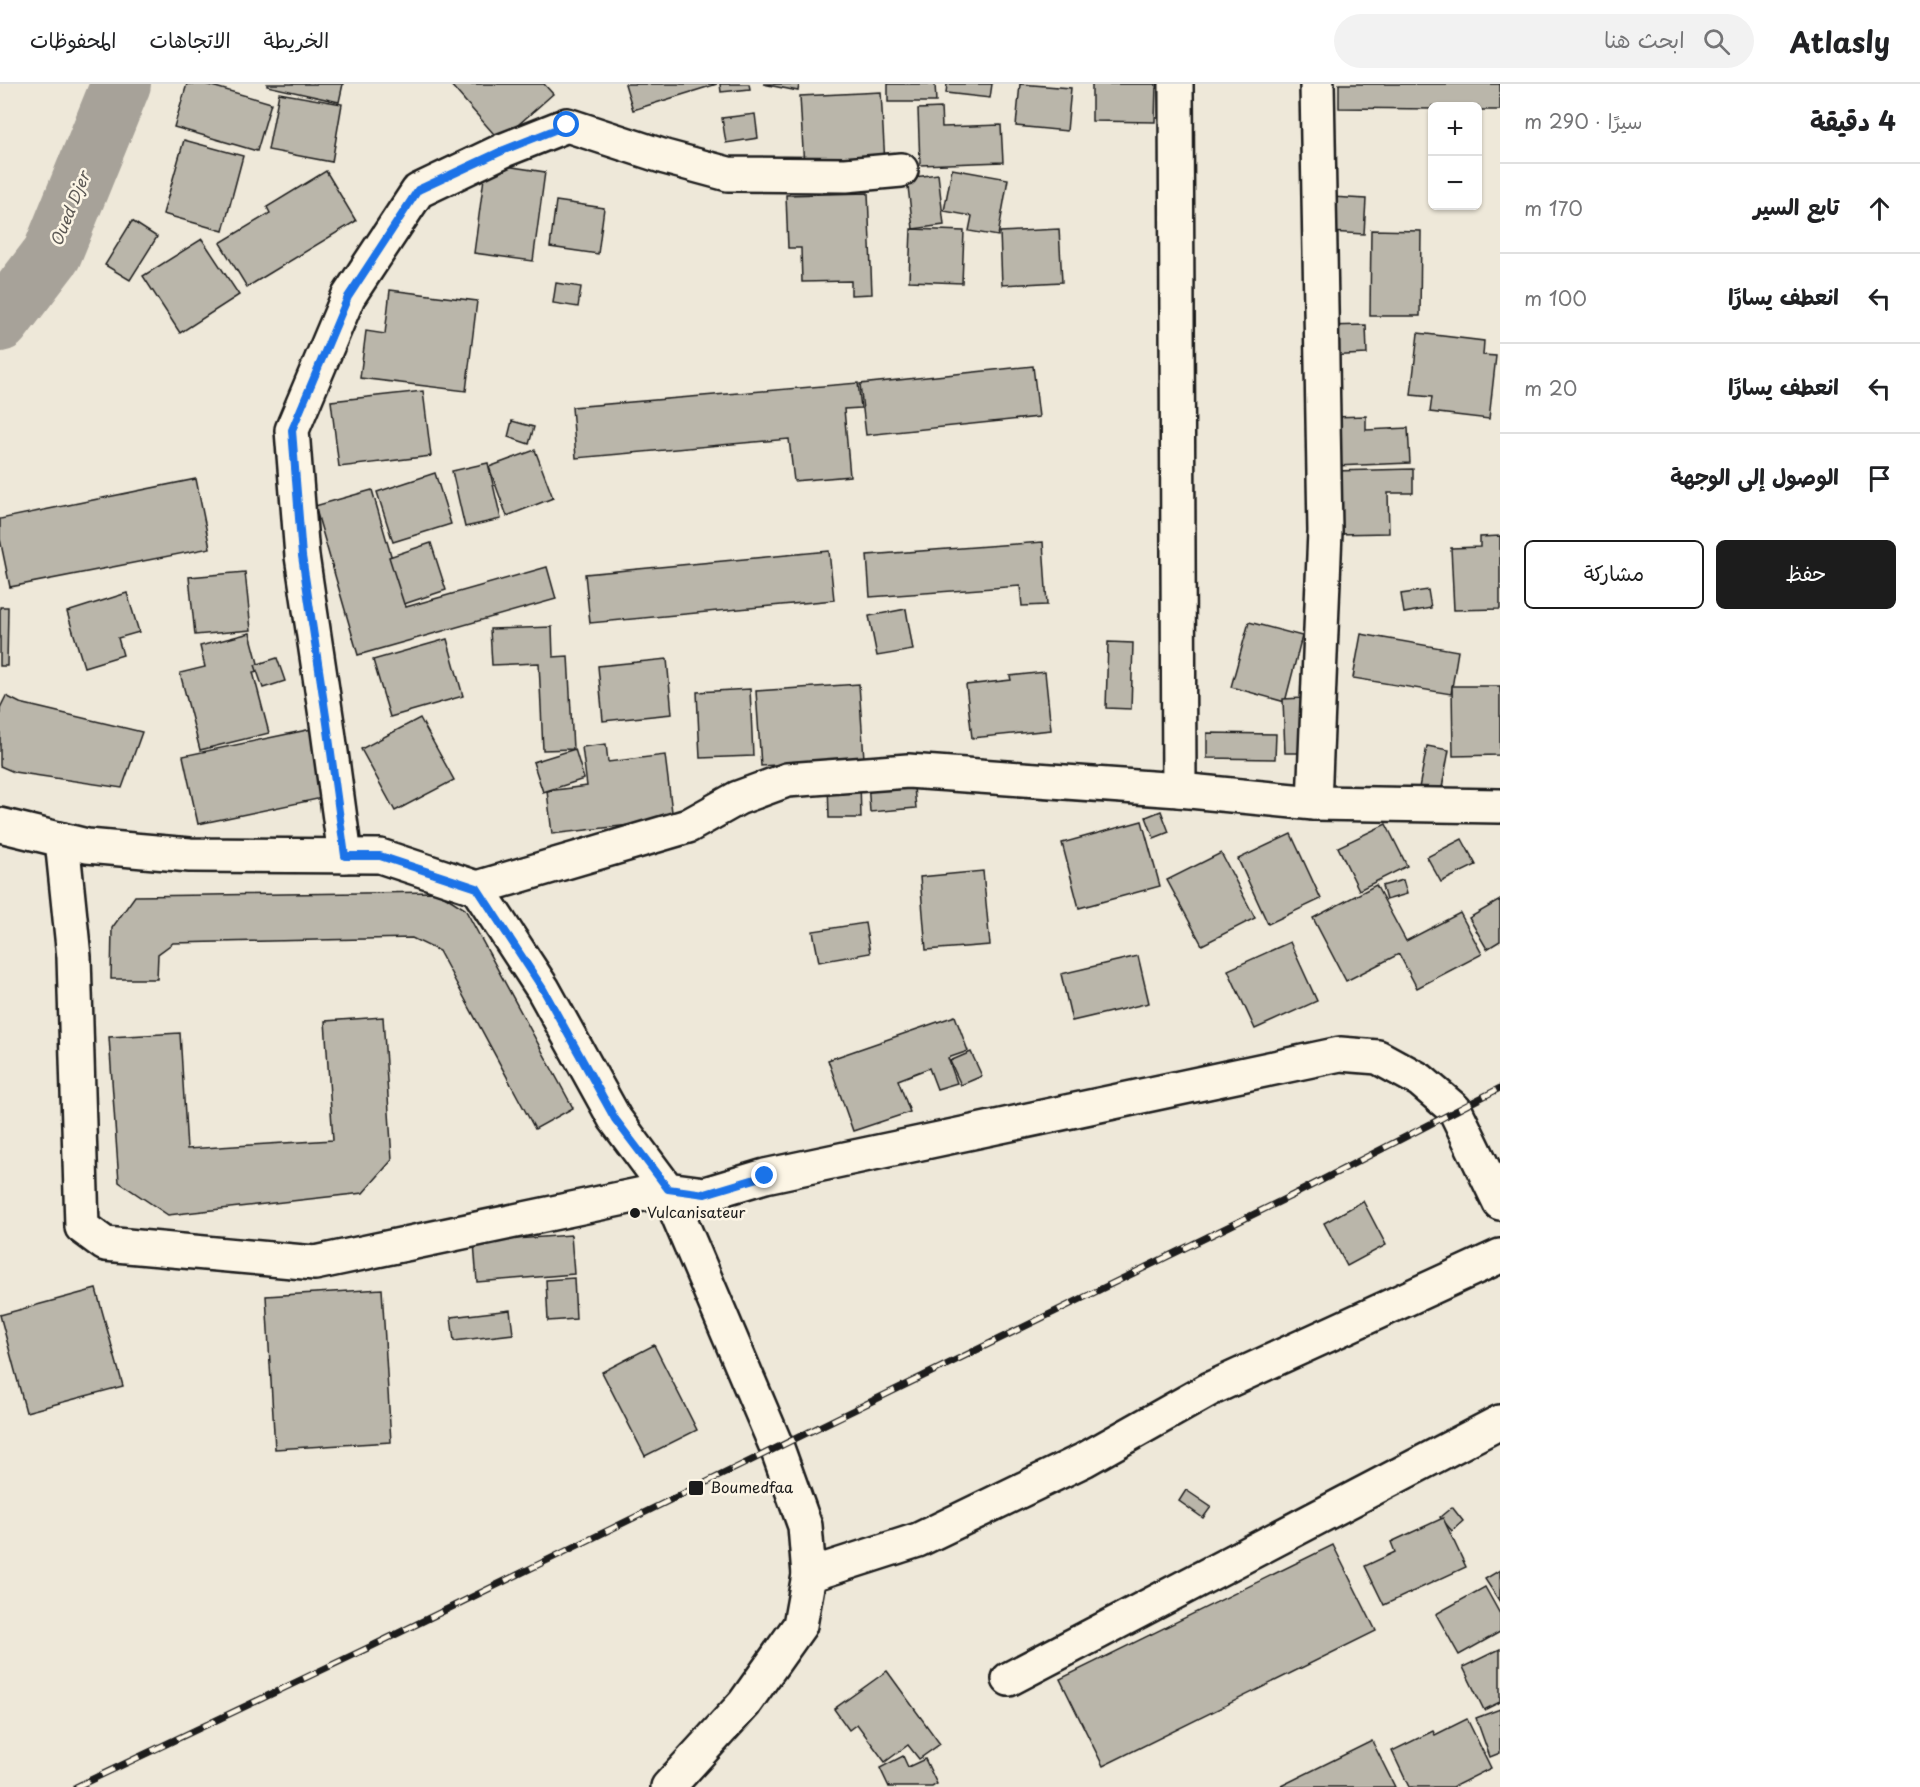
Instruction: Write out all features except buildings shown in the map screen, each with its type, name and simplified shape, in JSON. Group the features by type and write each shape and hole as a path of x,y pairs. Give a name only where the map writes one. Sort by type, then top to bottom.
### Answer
{"street":[{"path":"1176,84 1179,790"},
{"path":"1314,803 1325,531 1317,84"},
{"path":"345,856 302,556 292,430 348,297 418,190 504,150 567,125 665,157 728,174 846,175 901,170"},
{"path":"0,825 87,846 190,855 380,856 477,888 688,826 738,798 787,780 909,771 1179,790 1314,803 1500,806"},
{"path":"62,840 74,957 82,1227 105,1244 315,1263 668,1189 705,1194 765,1176 1340,1054 1378,1057 1420,1080 1455,1110 1496,1185"},
{"path":"477,888 543,989 615,1119 668,1189 789,1481 805,1526 809,1575 800,1625 744,1704 668,1787"},
{"path":"809,1575 918,1540 1084,1460 1210,1389 1500,1256"},
{"path":"1009,1679 1500,1422"}],"waterway":[{"name":"Oued Djer","path":"0,322 52,254 121,84"}],"railway":[{"path":"76,1787 372,1646 1293,1195 1500,1088"}],"place":[{"name":"Vulcanisateur","path":"635,1213"},
{"name":"Boumedfaa","path":"696,1488"}],"route":[{"path":"567,125 504,150 418,190 348,297 292,430 302,556 345,856 380,856 477,888 543,989 615,1119 668,1189 705,1194 765,1176"}]}
